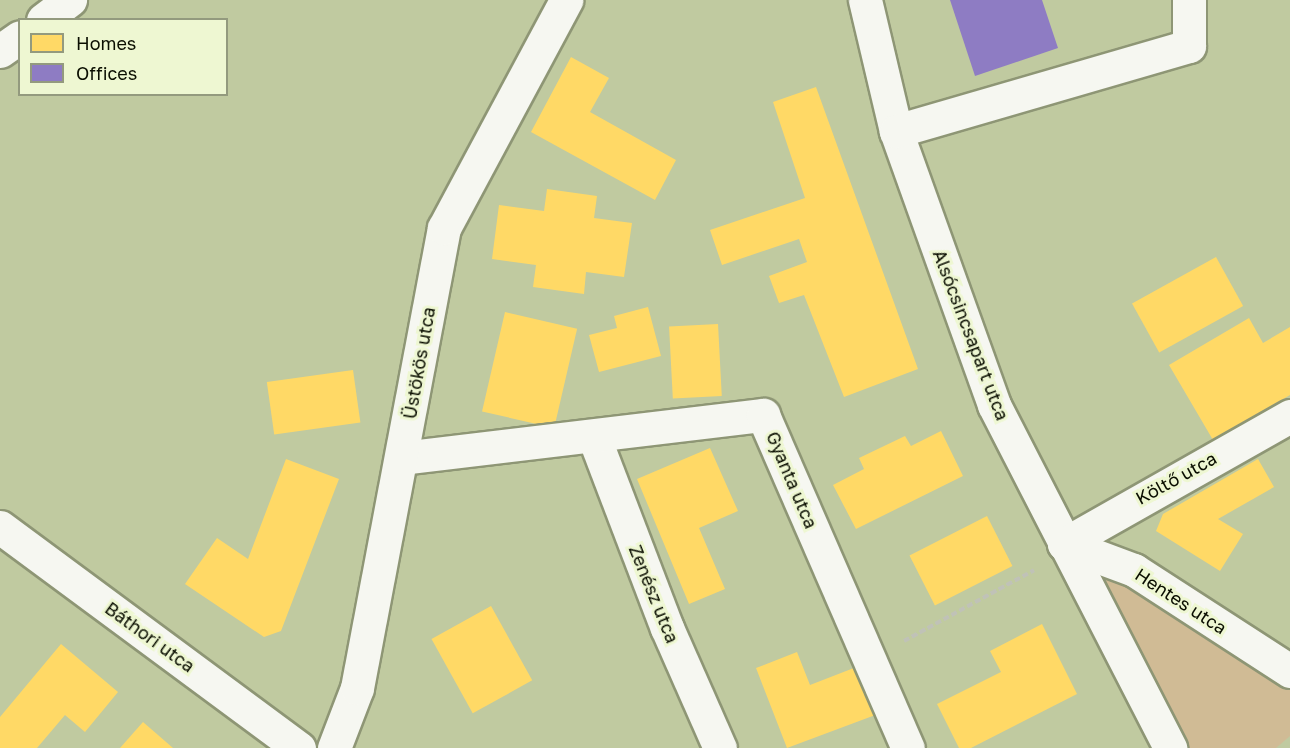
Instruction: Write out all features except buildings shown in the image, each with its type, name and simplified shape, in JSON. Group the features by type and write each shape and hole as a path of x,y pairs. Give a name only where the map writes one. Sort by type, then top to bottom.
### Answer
{"street":[{"path":"46,18 70,0"},
{"name":"Üstökös utca","path":"334,748 357,688 444,228 566,0"},
{"name":"Alsócsincsapart utca","path":"865,0 896,131 994,405 1170,748"},
{"path":"896,131 1189,46 1189,0"},
{"path":"0,51 18,38"},
{"name":"Gyanta utca","path":"402,458 764,415 908,748"},
{"name":"Költő utca","path":"1064,544 1290,416"},
{"name":"Zenész utca","path":"594,437 667,628 720,748"},
{"name":"Báthori utca","path":"0,527 299,748"},
{"name":"Hentes utca","path":"1064,544 1134,570 1290,671"}],"path":[{"path":"870,659 1031,573 1064,544"}],"shaded area":[{"path":"1105,567 1290,681 1290,736 1276,748 1181,748 1095,576"}]}
